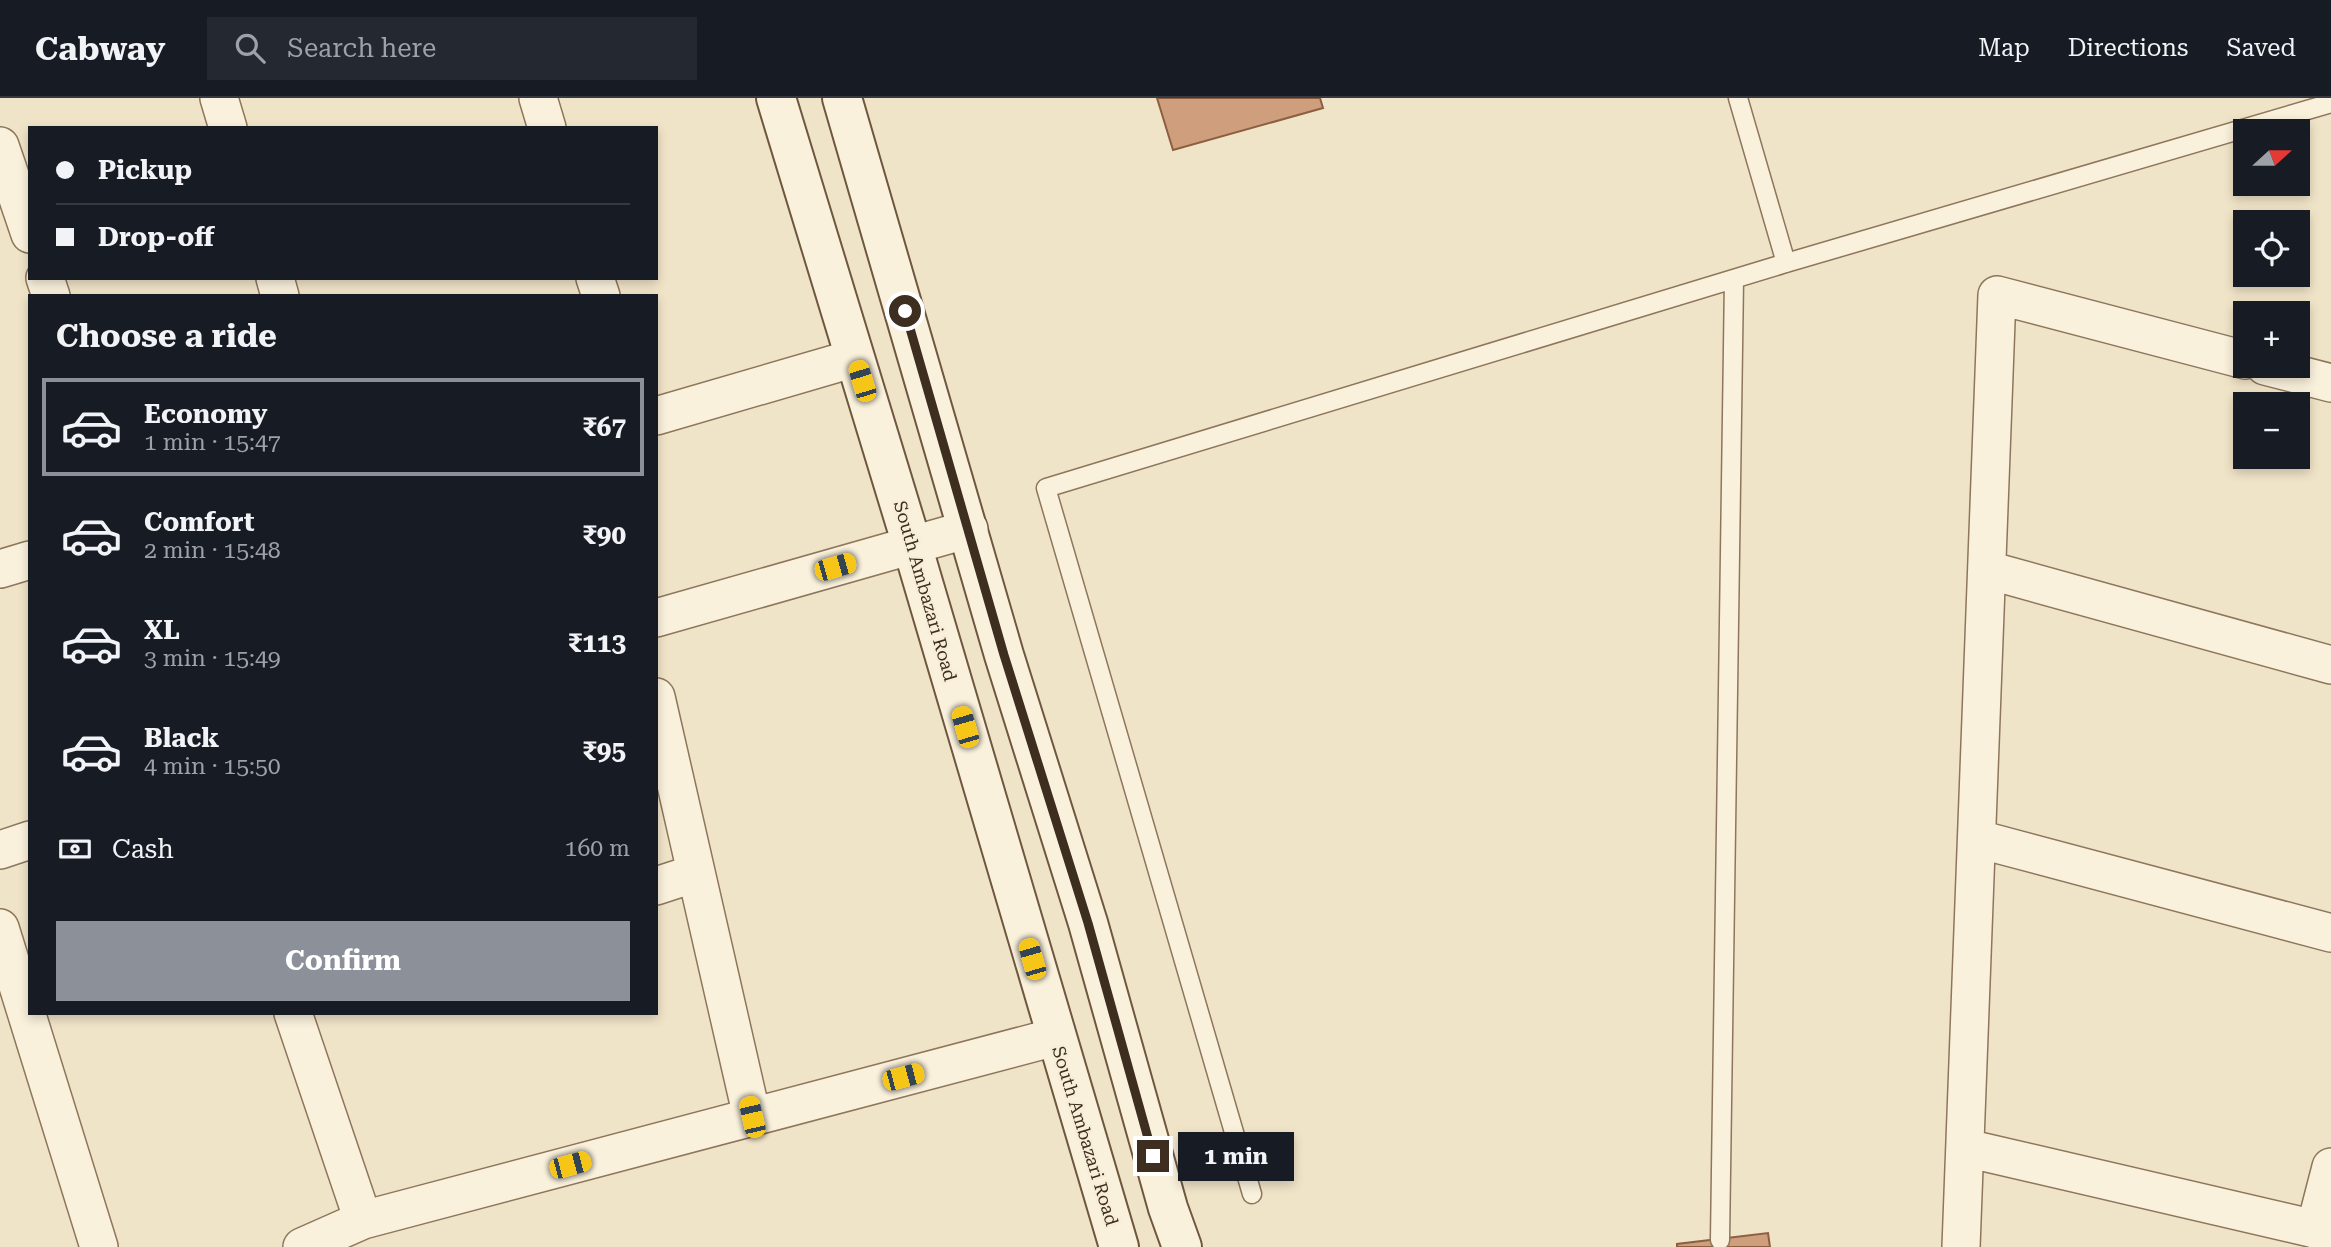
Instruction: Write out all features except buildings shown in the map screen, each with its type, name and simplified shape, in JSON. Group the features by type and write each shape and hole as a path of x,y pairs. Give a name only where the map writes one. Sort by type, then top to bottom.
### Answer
{"main road":[{"name":"South Ambazari Road","path":"776,98 912,545 1119,1247"},
{"path":"842,98 1004,655 1088,923 1168,1208 1182,1247"}],"street":[{"path":"219,98 227,126"},
{"path":"538,98 546,126"},
{"path":"0,146 28,228"},
{"path":"1961,1247 1997,295 2233,357"},
{"path":"658,415 855,358"},
{"path":"2310,378 2331,383"},
{"path":"658,617 969,529"},
{"path":"0,569 28,561"},
{"path":"1988,570 2331,665"},
{"path":"658,706 752,1117"},
{"path":"1978,839 2331,933"},
{"path":"0,850 28,841"},
{"path":"658,885 696,873"},
{"path":"0,928 99,1247"},
{"path":"294,1015 363,1220"},
{"path":"303,1247 363,1220 1055,1037"},
{"path":"1966,1148 2323,1233 2331,1167"}],"lane":[{"path":"1738,98 1786,263"},
{"path":"1252,1194 1046,488 1786,263 2331,103"},
{"path":"1720,1240 1734,279"}],"route":[{"path":"905,311 1004,655 1088,923 1153,1156"}]}
